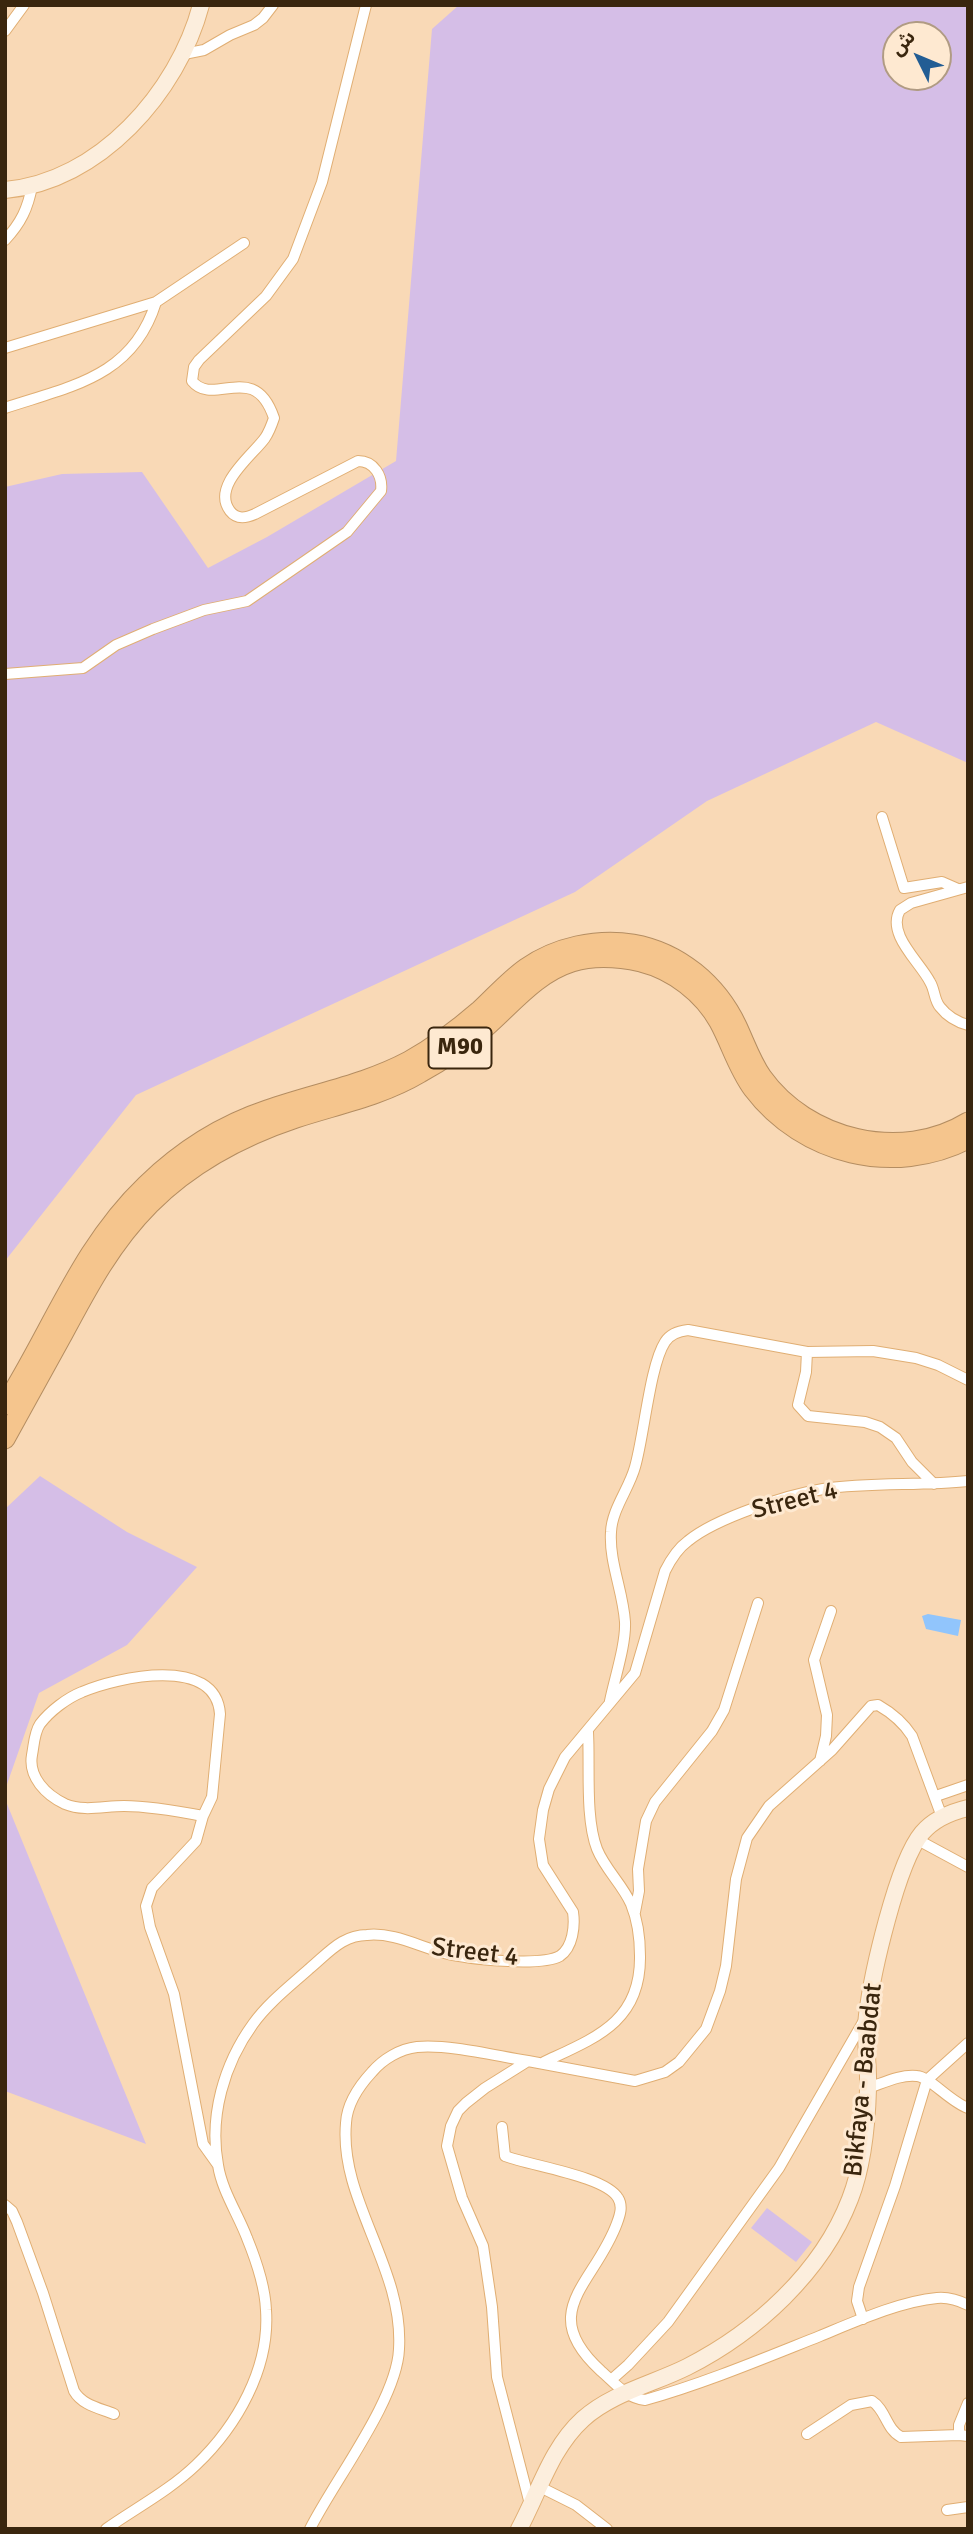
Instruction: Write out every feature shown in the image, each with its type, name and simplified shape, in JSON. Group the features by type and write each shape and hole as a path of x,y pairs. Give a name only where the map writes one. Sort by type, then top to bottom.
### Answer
{"highway":[{"name":"M90","path":"5,1405 95,1244 123,1209 164,1168 190,1149 249,1117 353,1084 410,1060 465,1023 524,969 570,947 595,943 633,944 663,953 691,969 719,995 762,1078 800,1113 834,1133 874,1142 902,1142 941,1135 968,1122"},
{"name":"M90","path":"5,1439 112,1248 136,1218 179,1178 215,1153 262,1130 366,1098 420,1073 455,1052 535,982 572,962 594,958 630,960 662,970 677,978 710,1007 732,1053 760,1098 787,1124 805,1136 864,1156 904,1159 951,1148 968,1139"}],"main road":[{"path":"5,190 32,186 88,160 118,139 150,105 184,54 201,5"},
{"name":"Bikfaya - Baabdat","path":"519,2529 563,2443 585,2418 626,2394 686,2368 737,2337 771,2309 806,2270 839,2223 860,2166 868,2088 867,2016 894,1894 918,1840 928,1828 942,1817 968,1808"}],"street":[{"path":"5,31 24,5"},
{"path":"184,54 204,50 254,25 273,5"},
{"path":"5,674 83,668 116,645 153,629 204,610 247,601 347,532 381,491 376,469 369,463 358,461 255,514 240,518 236,516 228,508 226,497 229,484 235,472 266,437 274,418 268,400 255,389 201,388 192,380 194,367 199,360 266,296 280,280 296,253 329,158 366,5"},
{"path":"5,240 22,220 28,208 32,186"},
{"path":"5,348 156,302 244,243"},
{"path":"5,408 85,382 110,368 150,322 156,302"},
{"path":"882,817 905,889 942,882 963,888"},
{"path":"963,888 902,907 897,913 896,922 913,959 931,983 941,1009 968,1025"},
{"path":"610,1703 625,1626 611,1545 611,1529 634,1470 657,1363 665,1342 678,1331 688,1330 807,1352 873,1351 938,1364 968,1380"},
{"path":"807,1352 806,1378 798,1402 802,1411 808,1416 865,1422 880,1427 897,1438 912,1462 934,1484"},
{"name":"Street 4","path":"106,2529 181,2479 198,2463 216,2444 236,2415 258,2369 266,2333 263,2287 248,2239 226,2192 218,2165 215,2133 218,2107 227,2073 241,2041 262,2012 342,1942 369,1934 386,1936 446,1954 522,1961 552,1959 565,1951 573,1935 573,1912 543,1865 540,1839 543,1810 556,1773 565,1757 635,1673 665,1571 672,1557 695,1536 719,1522 777,1501 822,1489 968,1481"},
{"path":"544,2062 591,2040 611,2025 633,2001 640,1967 635,1915 646,1821 655,1802 712,1731 724,1710 758,1603"},
{"path":"820,1761 826,1736 827,1715 814,1660 831,1611"},
{"path":"203,1816 153,1808 85,1808 65,1804 41,1786 32,1770 34,1741 39,1726 65,1701 83,1691 134,1676 169,1676 199,1681 217,1701 220,1714 212,1797 196,1841 152,1888 146,1906 150,1927 174,1994 203,2144 218,2165"},
{"path":"310,2529 380,2404 391,2381 399,2352 399,2325 394,2294 349,2167 346,2122 359,2088 376,2067 397,2053 416,2047 544,2062 635,2081 665,2072 680,2062 706,2029 720,1991 726,1966 736,1879 747,1838 769,1806 820,1761 868,1709 878,1705 898,1718 912,1735 942,1817"},
{"path":"588,1732 592,1831 597,1850 635,1915"},
{"path":"936,1796 968,1785"},
{"path":"918,1840 968,1867"},
{"path":"611,2380 668,2322 779,2168 867,2016"},
{"path":"863,2319 857,2301 859,2287 891,2198 927,2080 968,2043"},
{"path":"528,2061 485,2088 458,2111 451,2126 447,2146 461,2198 483,2246 492,2307 497,2377 531,2508"},
{"path":"868,2088 907,2076 920,2076 946,2096 968,2108"},
{"path":"502,2127 505,2156 601,2183 612,2190 620,2200 621,2208 615,2228 574,2300 569,2325 582,2350 626,2394 645,2400 697,2385 863,2319 938,2298 950,2298 968,2305"},
{"path":"5,2205 12,2211 26,2246 74,2391 78,2398 87,2404 114,2414"},
{"path":"807,2434 851,2405 872,2401 883,2410 894,2432 901,2437 963,2436 959,2425 968,2403"},
{"path":"540,2487 576,2505 607,2529"},
{"path":"947,2510 968,2507"}],"shaded area":[{"path":"459,5 968,5 968,763 876,722 707,801 575,892 136,1095 5,1261 5,487 62,474 142,472 208,568 267,537 396,461 432,29"},
{"path":"40,1476 127,1532 197,1567 127,1645 39,1693 5,1790 5,1509"},
{"path":"5,1799 146,2144 5,2091"},
{"path":"767,2208 812,2242 796,2262 751,2228"}],"water":[{"path":"928,1614 961,1620 958,1636 926,1629 922,1616"}]}
